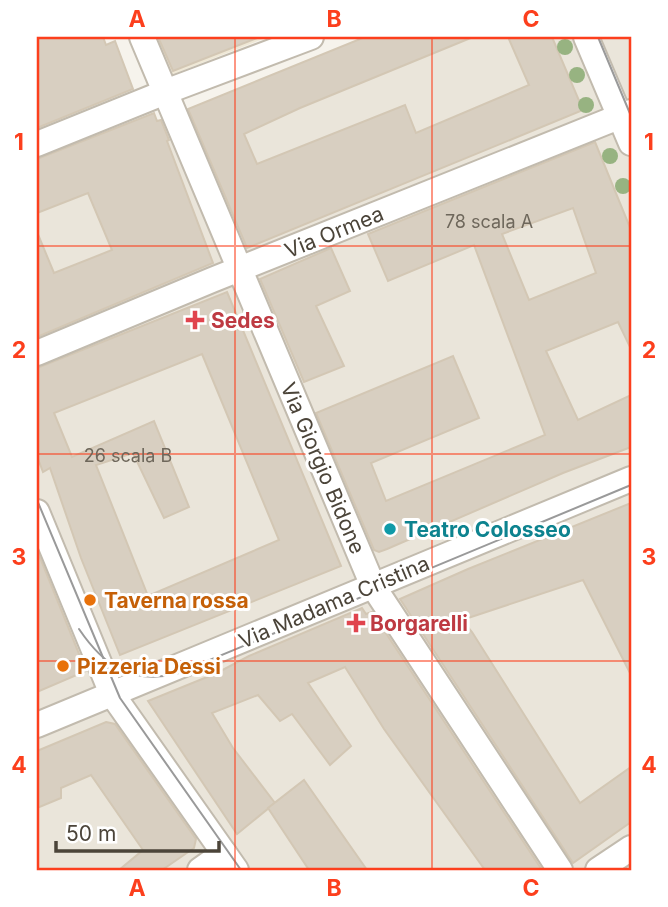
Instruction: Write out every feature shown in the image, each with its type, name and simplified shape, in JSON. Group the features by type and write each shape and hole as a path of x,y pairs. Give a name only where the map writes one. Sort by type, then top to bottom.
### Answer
{"street":[{"name":"Via Giorgio Bidone","path":"142,37 373,586 560,870"},
{"path":"37,145 163,92 311,37"},
{"path":"586,37 626,114 631,143"},
{"name":"Via Ormea","path":"37,353 626,114"},
{"name":"Via Madama Cristina","path":"37,725 631,479"},
{"path":"37,512 112,694 230,862 200,870"},
{"path":"598,870 631,848"}],"shaded area":[{"path":"149,37 268,37 166,77"},
{"path":"376,37 631,37 631,870 37,870 37,170"}],"building":[{"path":"37,37 103,37 106,45 115,41 133,89 37,128"},
{"path":"158,37 257,37 257,38 173,71"},
{"path":"365,37 473,37 244,134 257,164 405,105 416,133 529,85 508,37 552,37 583,110 247,248 188,109"},
{"path":"154,113 157,121 161,120 169,140 167,141 213,263 37,337 37,232 54,273 112,250 88,193 37,213 37,159"},
{"path":"595,142 631,230 631,349 618,322 546,351 578,420 631,395 631,447 563,473 387,549 379,552 374,550 316,413 453,356 479,418 371,463 386,501 545,435 474,245 388,281 368,234","holes":["573,208 596,273 529,300 502,234"]},
{"path":"331,248 350,291 316,306 344,366 304,382 260,279"},
{"path":"227,292 341,566 120,655 81,558 50,468 43,472 37,456 37,368","holes":["202,354 279,540 148,596 96,465 133,453 164,518 189,507 154,421 72,457 54,413"]},
{"path":"631,503 631,675 583,580 462,620 580,803 631,767 631,822 573,863 400,599"},
{"path":"37,550 86,671 37,692"},
{"path":"362,608 366,614 372,612 542,870 485,870 384,729 345,667 308,683 351,746 330,765 292,714 280,721 258,695 212,713 233,748 275,803 237,834 148,701"},
{"path":"106,722 115,724 196,839 194,848 162,870 119,870 143,850 91,775 61,788 61,798 37,808 37,751"},
{"path":"304,780 367,870 309,870 268,808"}],"tram line":[{"path":"598,37 631,116"},
{"path":"79,629 98,653 120,669 145,676 176,674 631,485"},
{"path":"37,500 120,698 241,870"}],"place":[{"name":"Sedes","path":"195,320"},
{"name":"Teatro Colosseo","path":"390,529"},
{"name":"Taverna rossa","path":"90,600"},
{"name":"Borgarelli","path":"356,623"},
{"name":"Pizzeria Dessi","path":"63,666"}]}
